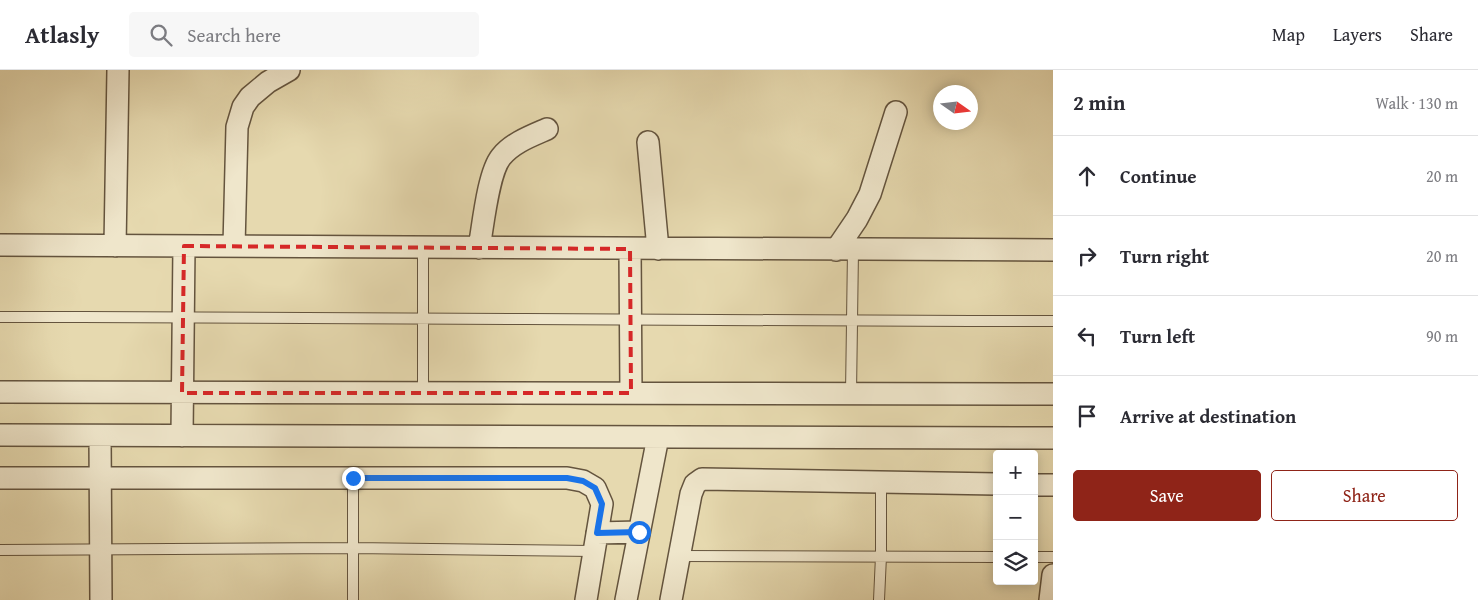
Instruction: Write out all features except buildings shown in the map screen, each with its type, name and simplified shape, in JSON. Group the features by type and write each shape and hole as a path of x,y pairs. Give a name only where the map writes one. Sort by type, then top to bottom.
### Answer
{"street":[{"path":"115,246 118,70"},
{"path":"234,246 237,127 243,108 250,97 268,82 289,70"},
{"path":"844,250 870,194 896,112"},
{"path":"479,248 492,178 500,158 517,143 547,129"},
{"path":"648,142 658,249"},
{"path":"0,245 1053,250"},
{"path":"182,436 184,246"},
{"path":"630,249 631,393"},
{"path":"0,392 1053,394"},
{"path":"0,435 1053,438"},
{"path":"100,436 101,600"},
{"path":"626,600 658,437"},
{"path":"0,478 567,478 583,481 595,488 602,504 586,600"},
{"path":"671,600 691,494 695,484 702,479 993,484"},
{"path":"1038,485 1053,485"},
{"path":"596,542 639,532"},
{"path":"1050,600 1053,575"}],"lane":[{"path":"423,247 424,393"},
{"path":"844,250 852,321 851,394"},
{"path":"0,317 183,316 424,319 1053,321"},
{"path":"353,478 353,600"},
{"path":"879,600 881,482"},
{"path":"0,550 353,548 596,542"},
{"path":"679,556 993,557"},
{"path":"1038,557 1053,557"}],"highlighted area":[{"path":"184,246 630,249 631,393 182,393"}],"route":[{"path":"353,478 567,478 583,481 595,488 602,504 597,533 639,532"}]}
